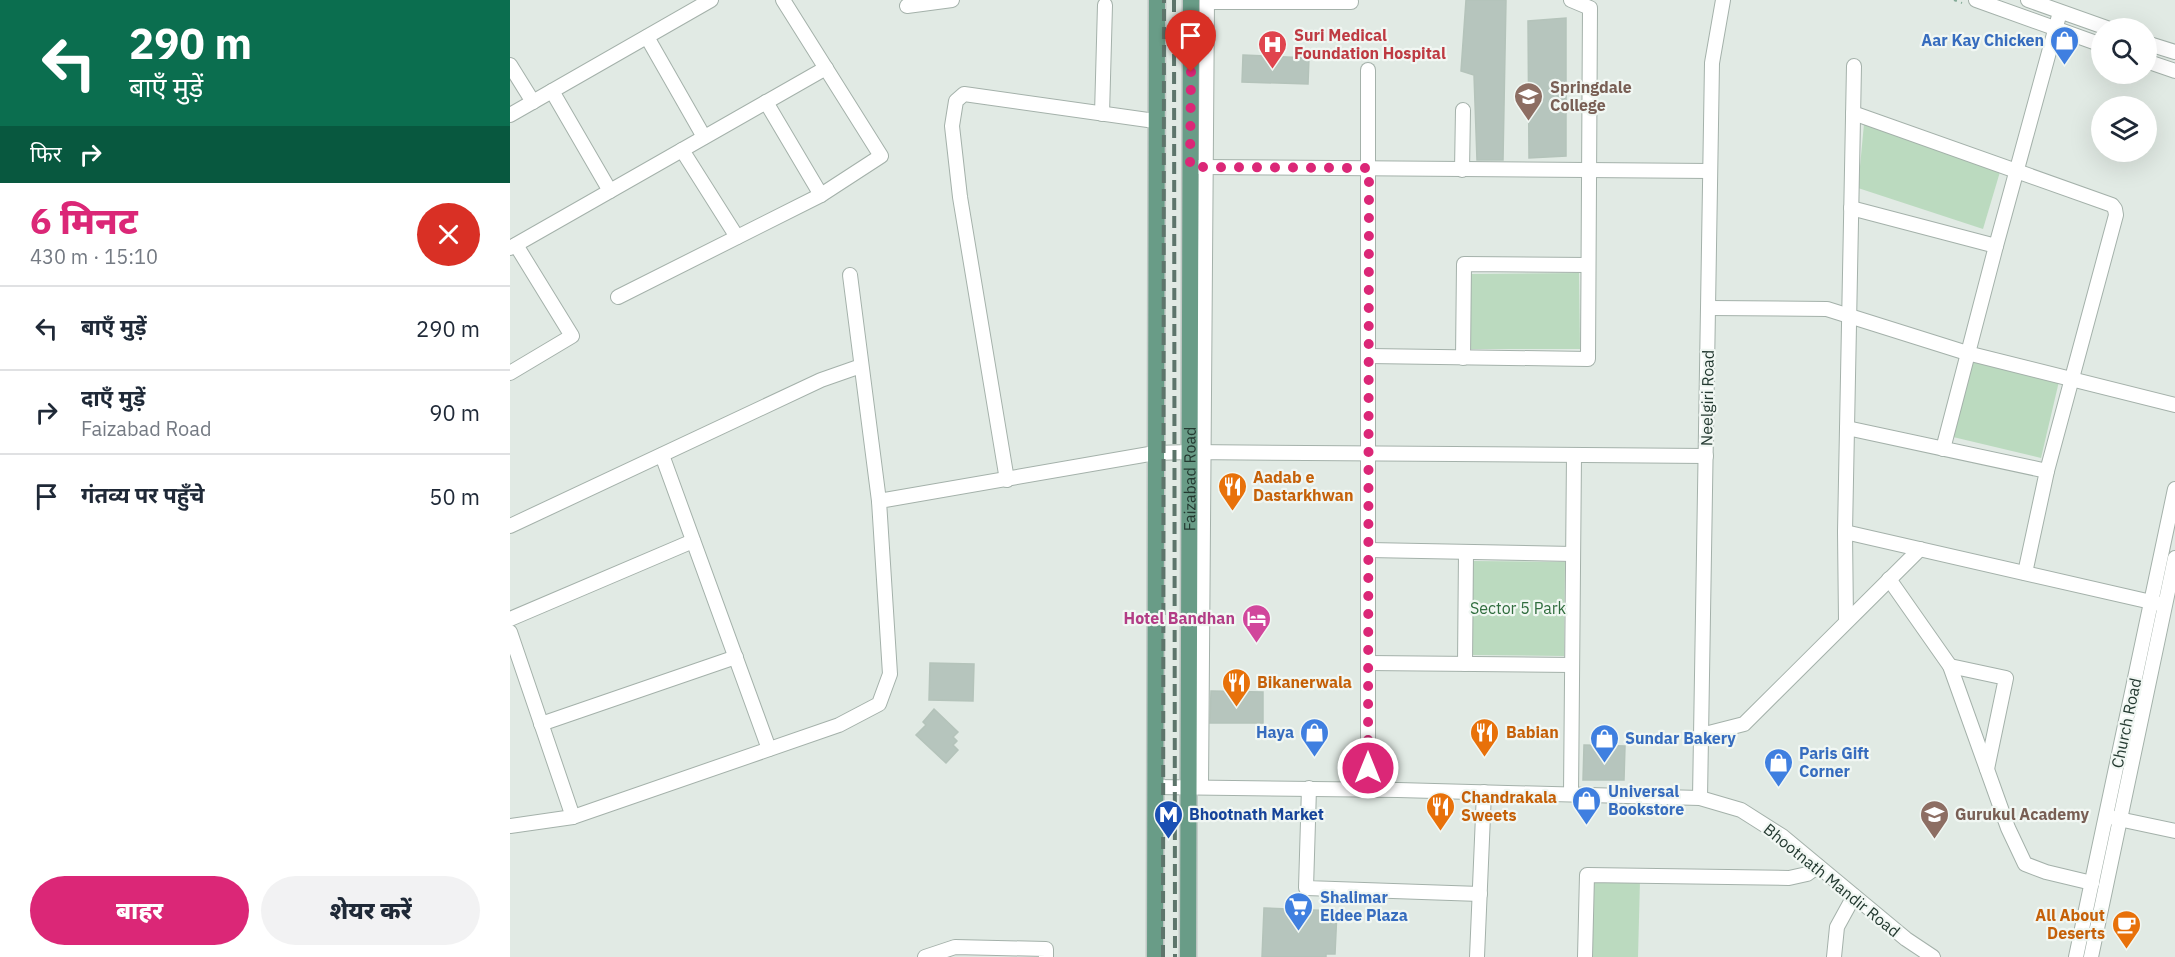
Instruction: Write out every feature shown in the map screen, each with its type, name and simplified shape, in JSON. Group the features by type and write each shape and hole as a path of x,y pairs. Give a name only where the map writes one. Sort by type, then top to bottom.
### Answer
{"main road":[{"name":"Faizabad Road","path":"1155,957 1156,0"},
{"name":"Faizabad Road","path":"1188,957 1195,786 1198,167 1202,1"}],"street":[{"path":"510,116 711,0"},
{"path":"618,297 822,195 880,156 783,0"},
{"path":"907,6 946,0"},
{"path":"1369,356 1588,359 1590,8 1571,0"},
{"name":"Neelgiri Road","path":"1700,798 1712,63 1723,0"},
{"path":"1976,0 2091,41"},
{"path":"2028,0 2091,23"},
{"path":"1202,1 1351,2"},
{"path":"1102,114 1105,5"},
{"path":"1943,449 2060,12"},
{"path":"647,37 704,137"},
{"path":"2157,46 2175,52"},
{"path":"510,65 533,102"},
{"path":"2157,65 2175,71"},
{"path":"1846,621 1845,531 1854,66"},
{"path":"510,373 572,336 513,246 826,68"},
{"path":"1368,70 1368,789"},
{"path":"552,91 610,191"},
{"path":"1008,480 960,197 952,126 956,101 964,94 1155,121"},
{"path":"766,102 822,195"},
{"path":"1462,170 1463,110"},
{"path":"1853,113 2115,209 2116,215 2047,471 2025,573"},
{"path":"682,150 737,237"},
{"path":"1198,167 1710,171"},
{"path":"1851,208 1996,246"},
{"path":"1463,358 1464,264 1588,265"},
{"path":"510,826 573,817 839,724 879,704 890,674 879,501 850,275"},
{"path":"1709,308 1827,309 1967,353 2175,405"},
{"path":"510,526 821,380 861,366"},
{"path":"1847,428 2047,471"},
{"path":"879,501 1155,453 1706,456"},
{"path":"662,455 769,749"},
{"path":"1571,794 1574,455"},
{"name":"Church Road","path":"2076,957 2175,489"},
{"path":"1845,531 2165,605"},
{"path":"510,619 693,541"},
{"path":"1701,735 1744,723 1920,549"},
{"path":"1369,550 1573,554"},
{"path":"1465,664 1466,552"},
{"name":"Church Road","path":"2091,957 2175,558"},
{"path":"1889,579 1950,666 2008,828 2025,864 2046,872 2092,883"},
{"path":"510,632 573,817"},
{"path":"541,724 736,657"},
{"path":"1368,663 1572,666"},
{"path":"1950,666 2006,678 1987,770"},
{"name":"Bhootnath Mandir Road","path":"1155,787 1368,789 1700,798 1741,810 1782,836 1906,939 1933,957"},
{"path":"1309,788 1306,888 1480,894"},
{"path":"1477,957 1484,792"},
{"path":"2106,816 2175,831"},
{"path":"1585,957 1587,875 1789,878 1807,874 1818,866"},
{"path":"1834,957 1838,927 1854,896"},
{"path":"925,957 955,947 1046,949 1046,957"}],"green space":[{"path":"1865,113 2002,165 1983,229 1858,188"},
{"path":"1579,273 1580,349 1471,349 1471,274"},
{"path":"1972,356 2060,377 2041,458 1953,437"},
{"name":"Sector 5 Park","path":"1473,561 1565,562 1564,656 1471,655"},
{"path":"1590,879 1640,880 1638,957 1589,957"}],"building":[{"path":"1466,0 1506,0 1503,160 1477,160 1474,75 1461,71"},
{"path":"1566,18 1566,156 1529,158 1528,21"},
{"path":"1243,55 1309,58 1308,84 1242,82"},
{"path":"930,663 974,664 973,701 929,700"},
{"name":"Bikanerwala","path":"1211,691 1263,692 1263,723 1210,723"},
{"path":"934,709 958,732 953,737 957,741 953,745 958,750 946,763 916,735 926,725 923,722"},
{"name":"Sundar Bakery","path":"1584,745 1625,746 1624,780 1583,780"},
{"name":"Shalimar Eldee Plaza","path":"1264,908 1337,911 1335,954 1326,954 1326,957 1262,957"}],"railway":[{"path":"1163,957 1164,0"},
{"path":"1174,0 1175,957"}],"place":[{"name":"Aar Kay Chicken","path":"2065,66"},
{"name":"Suri Medical Foundation Hospital","path":"1273,70"},
{"name":"Springdale College","path":"1529,122"},
{"name":"Aadab e Dastarkhwan","path":"1232,512"},
{"name":"Hotel Bandhan","path":"1256,644"},
{"name":"Bikanerwala","path":"1236,708"},
{"name":"Haya","path":"1315,758"},
{"name":"Babian","path":"1485,758"},
{"name":"Sundar Bakery","path":"1604,764"},
{"name":"Paris Gift Corner","path":"1778,788"},
{"name":"Universal Bookstore","path":"1587,826"},
{"name":"Chandrakala Sweets","path":"1440,832"},
{"name":"Bhootnath Market","path":"1168,840"},
{"name":"Gurukul Academy","path":"1934,840"},
{"name":"Shalimar Eldee Plaza","path":"1299,932"},
{"name":"All About Deserts","path":"2126,950"}],"route":[{"path":"1191,72 1190,167 1369,168 1368,768"}]}
